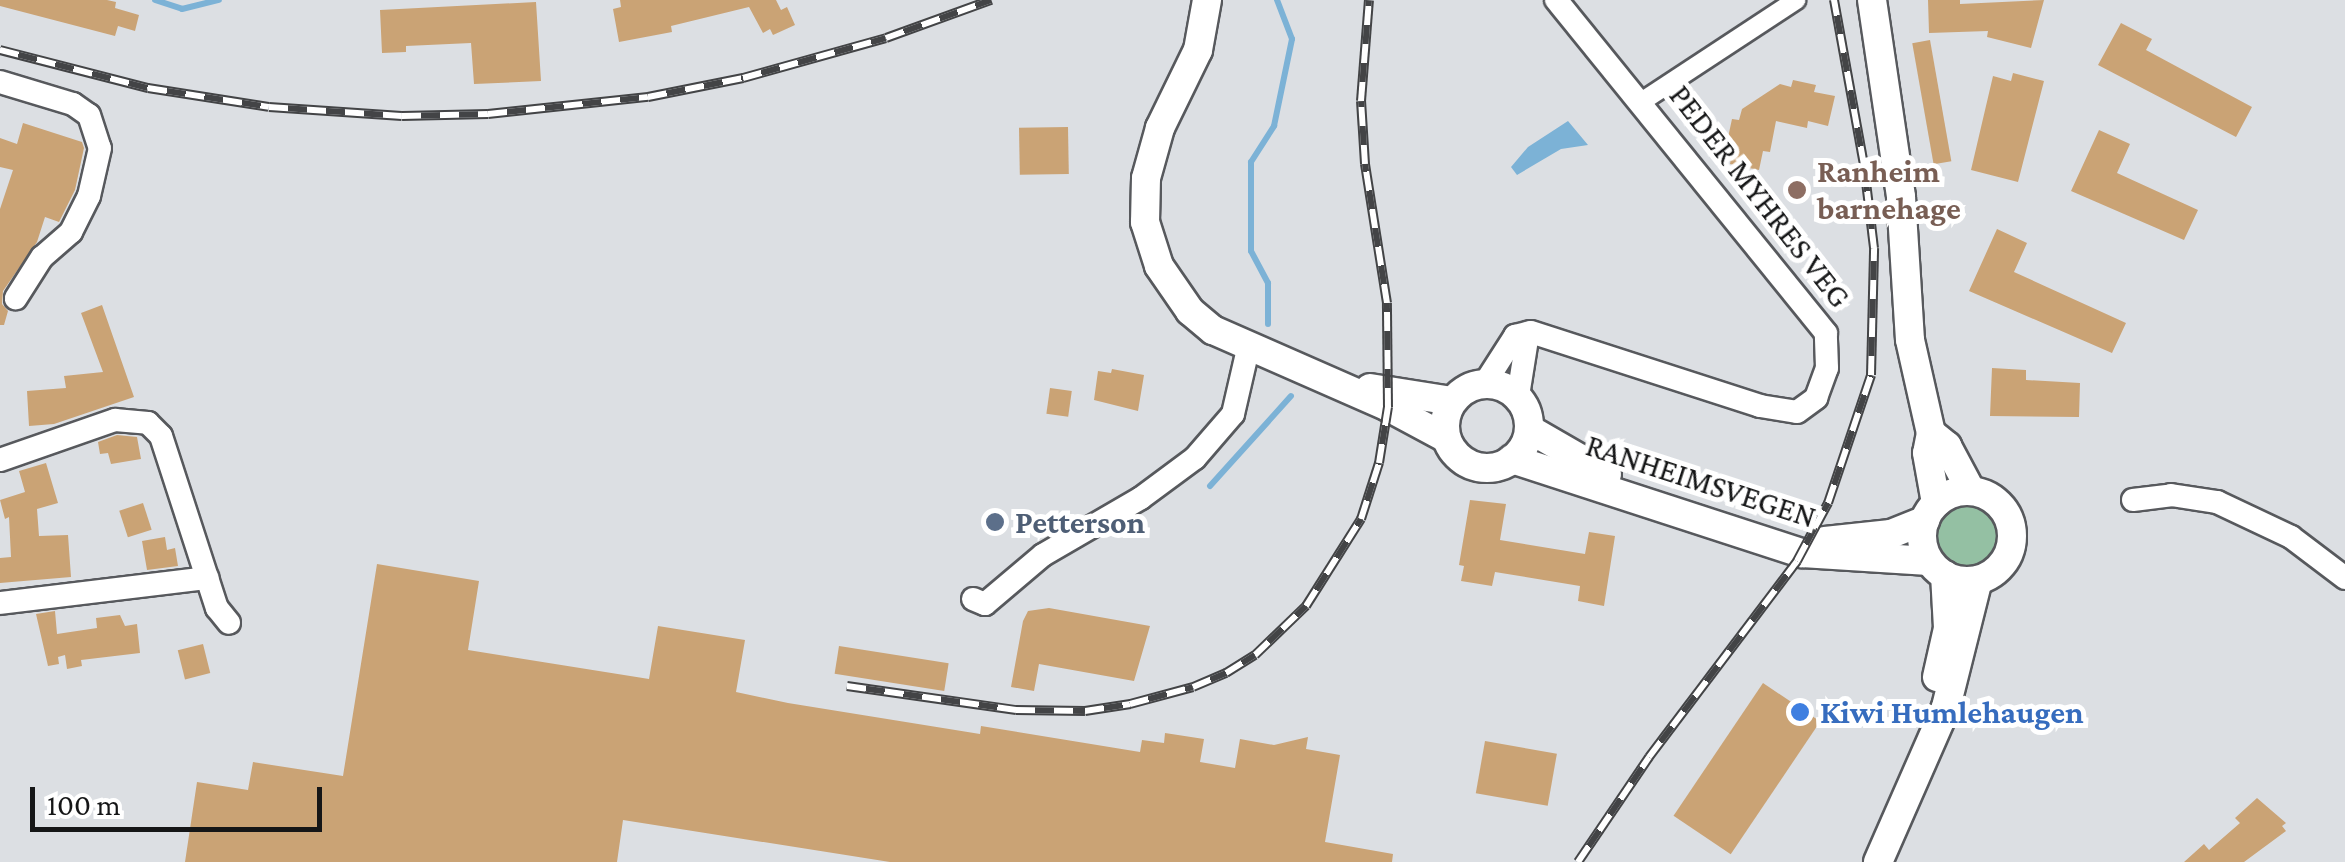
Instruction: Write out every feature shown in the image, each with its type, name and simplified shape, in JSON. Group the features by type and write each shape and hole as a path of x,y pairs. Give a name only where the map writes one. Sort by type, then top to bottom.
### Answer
{"street":[{"path":"1207,0 1198,50 1155,145 1146,178 1145,222 1159,266 1181,300 1213,330 1322,376 1446,438"},
{"name":"PEDER MYHRES VEG","path":"1528,332 1760,406 1796,412 1816,398 1827,368 1826,333 1556,0"},
{"path":"1642,102 1796,0"},
{"path":"1872,0 1903,213 1910,340 1930,433 1930,511 1922,541 1937,568 1948,628 1908,766 1909,784"},
{"path":"0,82 73,104 88,114 100,148 89,196 71,232 42,257 16,298"},
{"path":"1485,383 1514,336 1528,332 1518,396"},
{"path":"973,599 985,604 1043,555 1142,498 1195,458 1232,414 1253,350"},
{"path":"1322,376 1390,393 1452,400"},
{"path":"1485,383 1503,386 1518,396 1527,412 1529,429 1524,446 1512,460 1494,468 1474,466 1456,455 1446,438 1445,418 1452,400 1467,388 1485,383"},
{"path":"0,460 115,420 148,423 160,436 217,608 230,623"},
{"name":"RANHEIMSVEGEN","path":"1529,429 1596,470 1811,538 1865,540 1930,511"},
{"path":"1930,433 1947,446 1971,491"},
{"name":"RANHEIMSVEGEN","path":"1512,460 1802,553 1937,568"},
{"path":"1878,862 1952,689 1978,580 2000,567 2012,532 1994,500 1971,491 1954,492 1930,511"},
{"path":"2134,500 2172,496 2217,502 2291,538 2345,578"},
{"path":"1937,568 1978,580"},
{"path":"0,604 206,578"}],"green space":[{"path":"1967,503 1990,513 2000,536 1990,559 1967,569 1944,559 1934,536 1944,513"}],"water":[{"path":"1568,121 1588,145 1561,149 1517,175 1511,167 1528,147"}],"building":[{"path":"0,0 107,0 116,2 115,8 139,15 135,31 118,26 115,36 0,6"},
{"path":"620,0 776,0 781,10 787,7 795,25 773,35 770,29 763,33 749,7 671,26 672,32 619,42 613,9 621,7"},
{"path":"1928,0 1960,0 1960,4 2044,0 2031,48 1987,37 1988,31 1929,33"},
{"path":"536,2 541,81 474,84 471,43 406,46 406,52 382,53 380,10"},
{"path":"2121,23 2152,39 2146,50 2252,107 2236,137 2098,65"},
{"path":"1930,40 1951,161 1934,164 1912,43"},
{"path":"2013,73 2044,81 2018,182 1971,170 1993,76 2011,81"},
{"path":"1793,80 1816,85 1814,92 1835,96 1828,126 1808,121 1807,128 1776,121 1770,152 1763,151 1759,170 1730,164 1734,143 1727,142 1732,119 1739,120 1742,109 1780,84 1791,87"},
{"path":"23,123 82,142 84,148 75,190 59,222 45,217 37,242 3,291 2,304 8,311 4,325 0,325 0,209 13,170 0,167 0,138 17,144"},
{"path":"1068,127 1069,174 1020,175 1019,128"},
{"path":"2099,130 2130,144 2117,173 2198,210 2184,240 2071,191"},
{"path":"1997,229 2027,243 2014,272 2126,323 2112,353 1969,291"},
{"path":"102,305 134,397 54,424 29,426 27,391 66,388 64,376 103,372 81,313"},
{"path":"1992,368 2026,370 2026,380 2080,383 2079,417 1990,416"},
{"path":"1112,369 1144,375 1138,411 1094,400 1098,371 1111,373"},
{"path":"1050,388 1072,391 1068,417 1046,414"},
{"path":"117,435 137,437 141,459 111,464 108,453 100,454 98,442"},
{"path":"46,463 58,503 37,509 39,536 68,535 71,577 0,583 0,558 11,557 9,517 5,519 0,500 25,492 19,471"},
{"path":"1470,500 1506,504 1500,540 1585,554 1589,532 1615,536 1604,606 1578,601 1580,586 1495,572 1492,586 1461,581 1464,566 1459,565"},
{"path":"143,503 152,530 128,537 119,511"},
{"path":"165,537 167,550 175,548 178,566 147,570 142,541"},
{"path":"377,564 479,581 468,650 649,679 658,626 745,640 736,692 788,703 980,734 981,726 1140,752 1142,740 1164,743 1165,733 1204,739 1200,762 1235,768 1240,739 1274,745 1308,737 1306,749 1340,755 1325,842 1393,854 1392,862 890,862 623,820 617,862 185,862 197,782 248,790 253,762 343,776"},
{"path":"1049,608 1150,626 1134,681 1039,664 1034,691 1011,687 1023,621 1028,611"},
{"path":"55,611 57,634 97,628 96,618 120,615 125,626 137,624 140,653 81,660 82,666 67,669 65,655 58,657 59,664 48,666 36,614"},
{"path":"203,644 210,673 185,679 178,650"},
{"path":"839,646 949,663 944,691 835,674"},
{"path":"1763,683 1820,722 1731,854 1674,816"},
{"path":"1485,741 1557,754 1548,806 1476,793"},
{"path":"2257,798 2286,823 2282,826 2286,831 2244,862 2184,862 2204,844 2209,850 2240,823 2235,818"}],"waterway":[{"path":"155,0 182,9 219,0"},
{"path":"1268,324 1268,283 1251,251 1251,162 1274,126 1292,39 1277,0"},
{"path":"1210,486 1291,396"}],"railway":[{"path":"0,50 148,88 269,107 402,116 488,114 648,97 743,78 886,38 991,0"},
{"path":"847,686 1016,710 1085,711 1130,704 1193,687 1226,673 1255,655 1306,606 1361,519 1379,463 1388,407 1387,303 1365,164 1361,101 1369,0"},
{"path":"1578,862 1649,757 1797,561 1828,503 1871,375 1874,248 1864,165 1834,0"}],"place":[{"name":"Ranheim barnehage","path":"1797,190"},
{"name":"Petterson","path":"995,522"},
{"name":"Kiwi Humlehaugen","path":"1800,712"}]}
